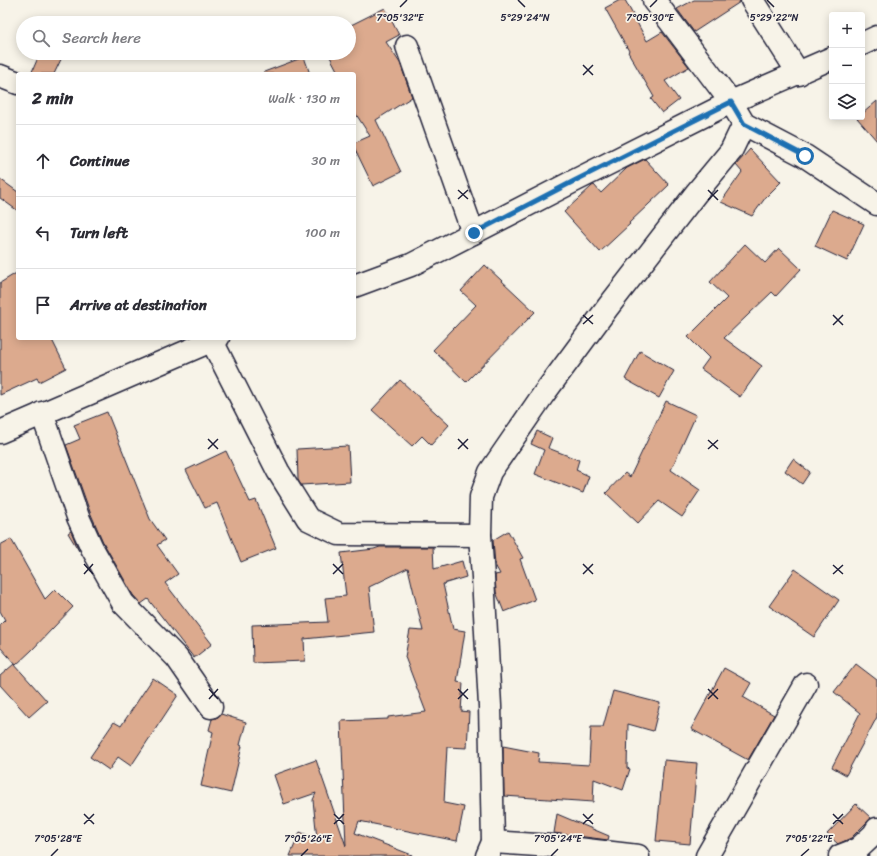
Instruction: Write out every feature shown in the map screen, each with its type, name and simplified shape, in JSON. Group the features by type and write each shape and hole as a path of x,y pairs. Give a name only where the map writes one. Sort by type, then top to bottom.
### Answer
{"street":[{"path":"654,0 731,102 744,124 805,156 877,204"},
{"path":"752,0 799,74"},
{"path":"865,43 877,37"},
{"path":"407,46 474,233"},
{"path":"356,285 411,266 574,181 731,102 799,74 829,59"},
{"path":"0,76 16,82"},
{"path":"638,856 552,846 490,849 490,706 484,577 480,535 481,497 490,472 543,395 608,307 701,187 731,151 744,124"},
{"path":"0,432 215,340 278,471 308,519 339,534 480,535"},
{"path":"42,414 78,517 92,548 123,603 177,658 211,707"},
{"path":"707,856 806,684"},
{"path":"840,856 858,849 874,834 877,829"}],"building":[{"path":"620,0 625,0 647,41 662,32 689,67 665,81 679,100 662,113 651,99 654,97 605,8"},
{"path":"694,0 740,0 740,2 694,32 677,9"},
{"path":"385,8 399,35 386,42 400,63 412,97 376,120 401,172 373,186 356,151 356,142 370,136 356,114 356,72 338,72 332,60 356,60 356,22"},
{"path":"37,60 61,60 55,72 32,72"},
{"path":"296,60 305,60 309,72 264,72"},
{"path":"877,101 877,141 859,120 865,120 865,111"},
{"path":"750,149 781,182 766,197 752,216 721,202 742,172 736,165"},
{"path":"645,159 669,185 600,252 564,212 592,186 594,185 601,193 627,168"},
{"path":"0,179 16,191 16,210 0,198"},
{"path":"832,210 864,224 847,261 815,246"},
{"path":"745,244 765,263 779,248 801,269 776,296 772,292 724,338 762,366 740,397 701,369 709,358 688,337 727,298 710,282"},
{"path":"485,265 535,312 466,382 433,350 476,305 461,291"},
{"path":"16,273 16,340 52,340 66,368 39,382 37,378 0,395 0,283"},
{"path":"640,351 674,371 659,398 625,379"},
{"path":"400,380 449,425 431,445 422,436 412,446 372,410"},
{"path":"666,401 696,415 671,470 700,490 682,517 659,501 638,523 606,493 625,473 630,477"},
{"path":"107,412 150,519 165,540 157,545 178,574 165,583 212,644 194,658 148,599 141,604 133,595 103,542 90,512 66,445 80,439 74,425"},
{"path":"537,431 552,438 548,448 579,460 576,470 589,476 583,493 535,474 544,450 531,444"},
{"path":"348,446 350,482 301,485 298,480 297,449"},
{"path":"226,451 250,502 256,500 276,548 241,562 217,503 205,508 186,470"},
{"path":"793,459 810,472 802,484 785,471"},
{"path":"71,531 79,551 68,533"},
{"path":"508,531 523,558 520,559 535,600 504,612 496,592 495,575 500,574 495,565 493,540"},
{"path":"11,539 45,599 55,589 73,607 16,665 0,647 0,625 5,620 0,611 0,545"},
{"path":"380,547 433,547 434,569 462,561 466,577 443,584 453,629 465,631 457,682 463,683 461,711 469,712 467,748 447,747 444,803 464,807 457,841 359,821 355,833 412,856 290,856 300,832 317,839 313,800 316,793 284,804 274,775 316,760 346,846 341,721 388,719 388,717 426,712 405,657 410,630 423,631 408,568 369,587 374,632 304,639 305,661 253,663 252,625 328,622 325,598 346,596 341,553"},
{"path":"795,569 839,600 814,637 769,606"},
{"path":"14,664 47,701 29,717 0,685 0,676"},
{"path":"856,664 877,680 877,717 846,775 832,767 860,713 834,692"},
{"path":"724,668 751,683 743,697 774,715 748,760 691,729"},
{"path":"153,678 178,695 131,766 118,757 109,770 90,757 114,722 121,726"},
{"path":"613,691 660,703 653,731 628,724 627,768 630,769 623,790 594,779 593,802 504,796 503,746 539,753 538,762 589,765 591,727 603,727"},
{"path":"221,714 246,722 231,793 201,786 213,732 209,730 212,719"},
{"path":"664,760 697,763 690,844 656,841"},
{"path":"856,804 871,818 851,838 838,844 827,834"},
{"path":"557,814 609,836 608,840 554,833"}],"route":[{"path":"474,233 731,102 744,124 805,156"}]}
